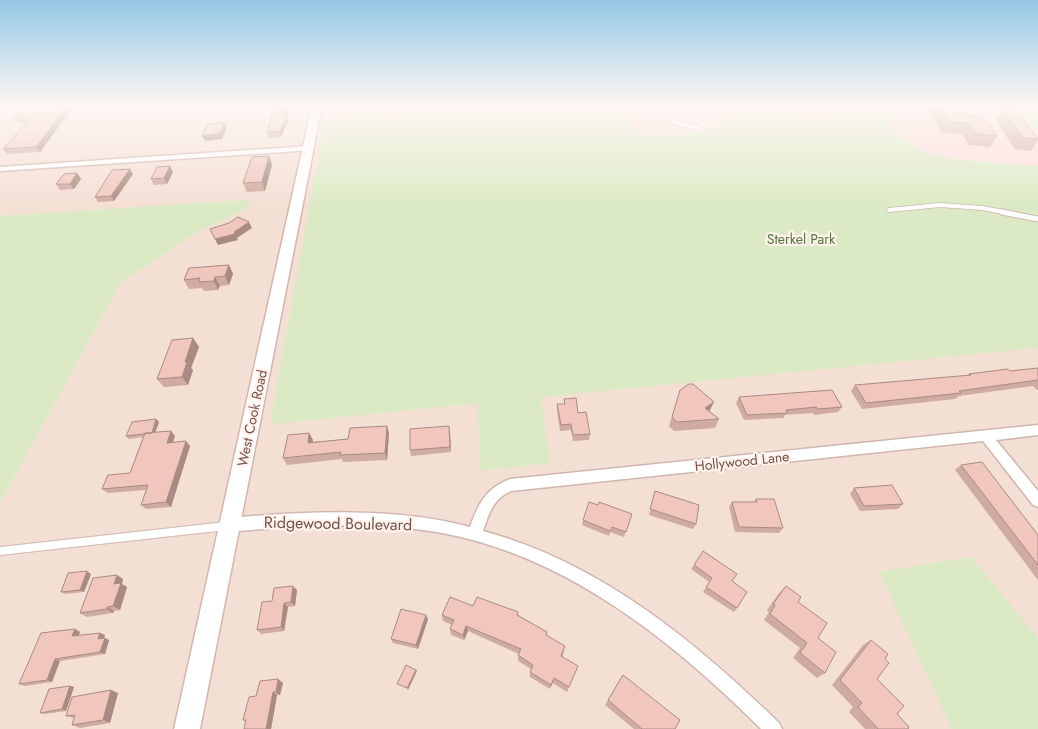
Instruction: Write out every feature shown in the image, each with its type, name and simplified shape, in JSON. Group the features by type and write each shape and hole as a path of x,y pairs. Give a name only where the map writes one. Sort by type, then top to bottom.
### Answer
{"main road":[{"name":"West Cook Road","path":"187,729 310,140"}],"street":[{"path":"0,169 308,148"},
{"name":"Hollywood Lane","path":"475,535 488,498 497,490 510,485 1038,430"},
{"path":"986,436 1038,501"},
{"name":"Ridgewood Boulevard","path":"230,525 262,522 364,521 428,525 475,535 508,546 559,568 620,601 652,622 682,646 773,729"}],"lane":[{"path":"889,210 940,205 982,208 1038,219"},
{"path":"0,551 230,525"}],"shaded area":[{"path":"0,140 668,140 1038,330 1038,729 0,729 0,503 121,283 197,232 246,209 243,200 0,216"},
{"path":"906,140 1038,140 1038,166 964,160 926,153"}],"green space":[{"name":"Sterkel Park","path":"322,140 906,140 926,153 964,160 1038,166 1038,348 541,397 550,463 481,471 477,403 274,424 271,418"},
{"path":"243,200 251,202 246,209 197,232 121,283 0,503 0,216"},
{"path":"971,557 1038,638 1038,729 952,729 879,572"}],"building":[{"path":"11,140 41,140 36,147 3,149"},
{"path":"269,156 262,182 243,183 252,157"},
{"path":"170,166 164,178 151,179 157,167"},
{"path":"130,169 111,196 95,197 112,170"},
{"path":"77,173 70,184 56,184 64,174"},
{"path":"238,217 249,222 234,232 235,234 215,239 210,229 229,223"},
{"path":"229,265 225,276 215,277 214,281 199,282 200,278 184,280 189,268"},
{"path":"193,338 182,377 157,379 172,340"},
{"path":"1038,368 1038,380 959,391 961,393 866,403 855,385 971,375 969,374 1008,369 1010,371"},
{"path":"689,384 693,384 714,402 705,408 719,419 677,422 672,417 680,390"},
{"path":"832,390 842,407 818,409 816,407 786,410 787,413 747,415 739,397"},
{"path":"576,398 578,413 586,412 590,434 573,435 571,424 561,425 557,404 565,404 564,399"},
{"path":"156,419 152,433 126,436 132,422"},
{"path":"387,426 385,453 340,455 341,452 283,458 288,435 309,433 308,443 348,439 350,428"},
{"path":"449,426 450,447 410,450 410,429"},
{"path":"171,431 167,443 186,441 166,502 141,505 148,485 102,489 108,475 130,473 145,433"},
{"path":"982,462 1038,535 1038,565 961,465"},
{"path":"892,485 903,504 864,506 854,488"},
{"path":"655,491 699,505 696,524 650,509"},
{"path":"756,499 774,499 783,528 739,527 732,502 757,502"},
{"path":"589,502 598,505 599,502 632,514 626,532 612,527 610,531 583,520"},
{"path":"703,551 737,574 732,581 747,592 737,608 706,587 712,578 694,565"},
{"path":"87,571 80,590 61,592 68,573"},
{"path":"117,575 114,584 121,583 113,606 107,607 107,609 80,613 93,578"},
{"path":"293,586 291,602 284,603 281,627 257,630 262,602 272,601 274,588"},
{"path":"786,586 801,597 798,602 827,623 818,638 836,652 825,673 800,653 807,643 770,614 775,605 773,604"},
{"path":"450,597 473,606 477,597 518,612 517,615 547,632 546,635 565,646 561,656 578,666 569,687 554,678 551,685 530,672 533,665 518,655 521,649 466,626 463,635 450,629 454,620 442,615"},
{"path":"401,609 426,615 416,645 391,639"},
{"path":"75,629 72,636 100,633 98,639 105,638 100,652 55,659 47,680 19,684 41,633"},
{"path":"871,640 888,654 885,659 889,663 877,679 904,706 897,714 909,727 908,729 878,729 858,707 862,703 840,680"},
{"path":"406,665 416,670 407,688 397,684"},
{"path":"623,675 680,720 675,729 642,729 608,700"},
{"path":"278,679 276,692 273,692 266,729 244,729 246,720 243,720 249,697 256,696 260,681"},
{"path":"70,686 62,709 40,713 49,689"},
{"path":"111,690 103,720 72,725 75,715 66,716 72,697"}]}
